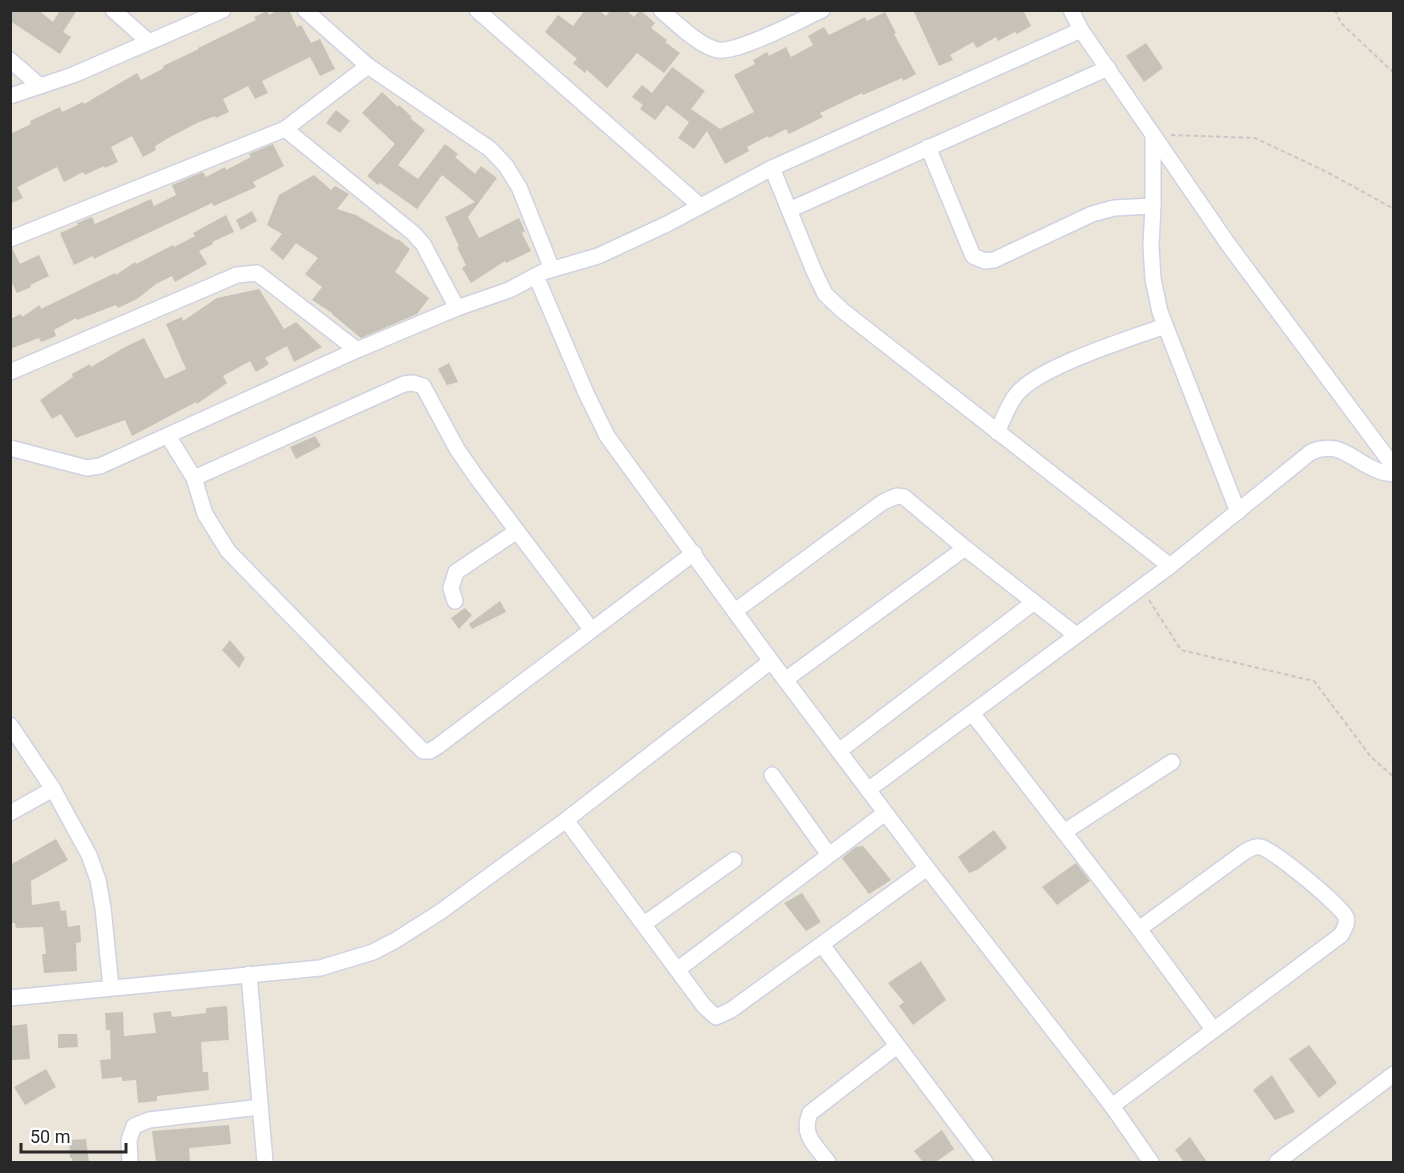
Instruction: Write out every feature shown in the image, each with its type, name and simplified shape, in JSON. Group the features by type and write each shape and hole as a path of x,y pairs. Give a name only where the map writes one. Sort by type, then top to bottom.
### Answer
{"street":[{"path":"113,10 149,42"},
{"path":"10,96 73,75 222,10"},
{"path":"304,10 368,66 490,149 506,166 519,187 552,269"},
{"path":"477,10 699,205"},
{"path":"661,10 703,44 717,50 738,47 822,10"},
{"path":"1071,10 1082,30 1228,244 1394,467"},
{"path":"10,448 87,468 100,466 357,350 457,308 509,290 552,269 598,256 667,224 772,168 1082,30"},
{"path":"10,60 40,86"},
{"path":"10,239 285,129 368,66"},
{"path":"789,210 1108,68"},
{"path":"285,129 413,232 430,256 457,308"},
{"path":"1153,134 1151,246 1153,279 1160,312 1238,512"},
{"path":"928,147 973,256 985,261 994,260 1092,214 1114,208 1153,206"},
{"path":"772,168 825,294 843,311 1170,566"},
{"path":"10,372 248,272 257,273 357,350"},
{"path":"536,276 581,382 607,436 785,680 927,868 1112,1106 1151,1162"},
{"path":"997,432 1015,396 1027,384 1048,371 1165,326"},
{"path":"194,478 404,384 414,383 423,386 457,449 477,478 591,629"},
{"path":"168,436 194,478 205,514 228,551 423,751 430,751 438,746 694,553"},
{"path":"868,790 1170,566 1311,452 1322,447 1337,448 1378,471 1394,474"},
{"path":"735,611 883,502 897,496 904,497 1076,635"},
{"path":"455,600 451,588 456,572 517,531"},
{"path":"785,680 965,548"},
{"path":"839,751 1034,602"},
{"path":"10,998 320,968 373,952 440,912 567,820 771,661"},
{"path":"972,712 1139,928 1213,1029"},
{"path":"10,725 53,789 89,855 98,880 111,987"},
{"path":"1064,832 1172,762"},
{"path":"772,774 829,855"},
{"path":"10,813 53,789"},
{"path":"677,970 885,813"},
{"path":"567,820 704,1006 716,1017 731,1010 927,868"},
{"path":"1112,1106 1341,934 1346,925 1346,918 1339,908 1279,857 1261,847 1243,853 1139,928"},
{"path":"644,924 734,860"},
{"path":"822,945 985,1162"},
{"path":"249,974 265,1162"},
{"path":"828,1162 805,1126 810,1113 897,1046"},
{"path":"1277,1162 1394,1074"},
{"path":"130,1162 129,1140 134,1126 149,1120 260,1107"}],"path":[{"path":"1335,10 1341,23 1394,73"},
{"path":"1153,134 1255,138 1326,172 1394,209"},
{"path":"1141,587 1181,650 1314,681 1371,757 1394,777"}],"building":[{"path":"10,10 38,10 53,22 60,10 77,10 63,32 71,37 60,54 10,21"},
{"path":"278,10 289,10 297,27 301,25 311,43 320,39 335,69 320,76 310,57 262,81 268,93 255,99 248,86 223,99 229,112 197,123 172,136 155,146 156,150 143,157 132,136 111,147 118,162 85,175 83,172 64,182 57,167 17,187 23,198 10,204 10,134 31,124 30,121 60,107 62,112 83,102 84,104 137,73 141,80 164,68 163,66 256,20 254,17 267,11 269,15"},
{"path":"585,10 598,10 606,16 611,10 626,10 634,17 640,10 655,23 651,28 680,53 664,73 637,53 607,88 587,70 585,73 573,63 577,59 545,32 558,15 573,26"},
{"path":"913,10 1023,10 1031,26 998,41 996,37 977,48 973,42 950,55 953,60 939,66"},
{"path":"885,12 916,74 903,81 902,78 863,95 862,93 820,113 823,117 789,134 786,129 769,138 768,136 747,147 749,151 725,164 707,131 694,149 678,138 689,122 667,105 655,120 640,109 643,105 632,97 642,85 652,93 672,67 705,91 691,109 720,129 754,112 734,75 755,64 753,60 767,52 769,56 786,47 791,57 813,45 808,36 824,27 829,35 865,17 867,21"},
{"path":"1146,43 1163,68 1144,82 1126,56"},
{"path":"382,92 425,130 398,165 418,179 445,144 458,154 455,157 475,174 481,166 497,178 468,217 479,238 519,218 525,231 522,233 531,251 506,263 505,261 471,283 462,268 466,265 445,217 475,202 442,175 417,209 367,176 395,144 362,113"},
{"path":"336,110 350,121 340,133 326,123"},
{"path":"273,144 284,166 253,182 256,187 214,206 212,203 94,259 93,256 74,265 60,233 92,217 95,224 151,199 154,206 176,195 172,185 203,172 206,177 225,167 226,170 251,157 249,154"},
{"path":"314,175 331,190 335,186 349,194 337,209 356,215 398,239 410,249 395,272 429,298 417,314 361,338 332,313 312,300 322,287 305,274 318,258 296,243 283,260 270,249 282,234 267,225 279,195"},
{"path":"252,211 257,221 241,230 236,220"},
{"path":"226,215 234,232 199,251 207,264 175,282 172,276 156,284 137,299 118,308 116,305 77,320 76,318 54,330 56,336 41,342 39,338 10,349 10,319 21,314 22,317 40,305 41,309 115,273 116,275 135,262 136,264 195,236 193,233"},
{"path":"12,248 20,264 39,255 49,276 17,293 10,279"},
{"path":"259,289 284,329 296,322 322,347 294,362 287,346 265,358 269,364 256,372 250,361 223,376 227,383 197,404 196,402 132,436 125,420 76,438 61,414 52,419 40,400 73,377 72,374 90,364 91,367 144,338 165,379 186,369 166,324 182,317 183,321 217,298"},
{"path":"449,363 458,382 447,385 438,369"},
{"path":"315,436 321,446 296,459 290,447"},
{"path":"500,601 506,612 472,629 469,624"},
{"path":"465,608 472,615 459,629 451,618"},
{"path":"230,640 245,658 239,668 222,650"},
{"path":"994,830 1007,848 977,870 969,873 958,857"},
{"path":"56,839 68,860 31,881 32,905 59,901 61,911 66,910 68,927 80,925 81,942 76,943 77,971 44,973 42,954 46,954 43,927 16,928 15,923 10,923 10,865"},
{"path":"863,846 891,880 869,894 842,858 856,847"},
{"path":"1076,863 1090,881 1057,905 1042,887"},
{"path":"802,893 821,922 806,931 784,903"},
{"path":"921,961 946,1000 913,1025 899,1006 904,1002 888,983"},
{"path":"227,1006 229,1040 201,1042 203,1072 208,1072 209,1090 157,1096 157,1101 138,1103 136,1080 122,1081 122,1077 102,1079 100,1060 111,1059 110,1030 106,1030 105,1013 123,1012 124,1036 156,1033 153,1013 171,1011 172,1017 206,1013 206,1008"},
{"path":"27,1024 30,1059 12,1060 10,1026"},
{"path":"58,1034 77,1034 78,1047 58,1048"},
{"path":"1309,1045 1337,1083 1319,1098 1289,1059"},
{"path":"46,1069 56,1087 25,1105 14,1087"},
{"path":"1272,1075 1295,1112 1275,1120 1253,1090"},
{"path":"229,1125 231,1144 189,1148 190,1162 156,1162 152,1131"},
{"path":"942,1130 954,1149 936,1162 923,1162 914,1151"},
{"path":"1190,1137 1207,1162 1184,1162 1175,1150"},
{"path":"86,1139 89,1162 73,1162 70,1158 69,1140"}]}
